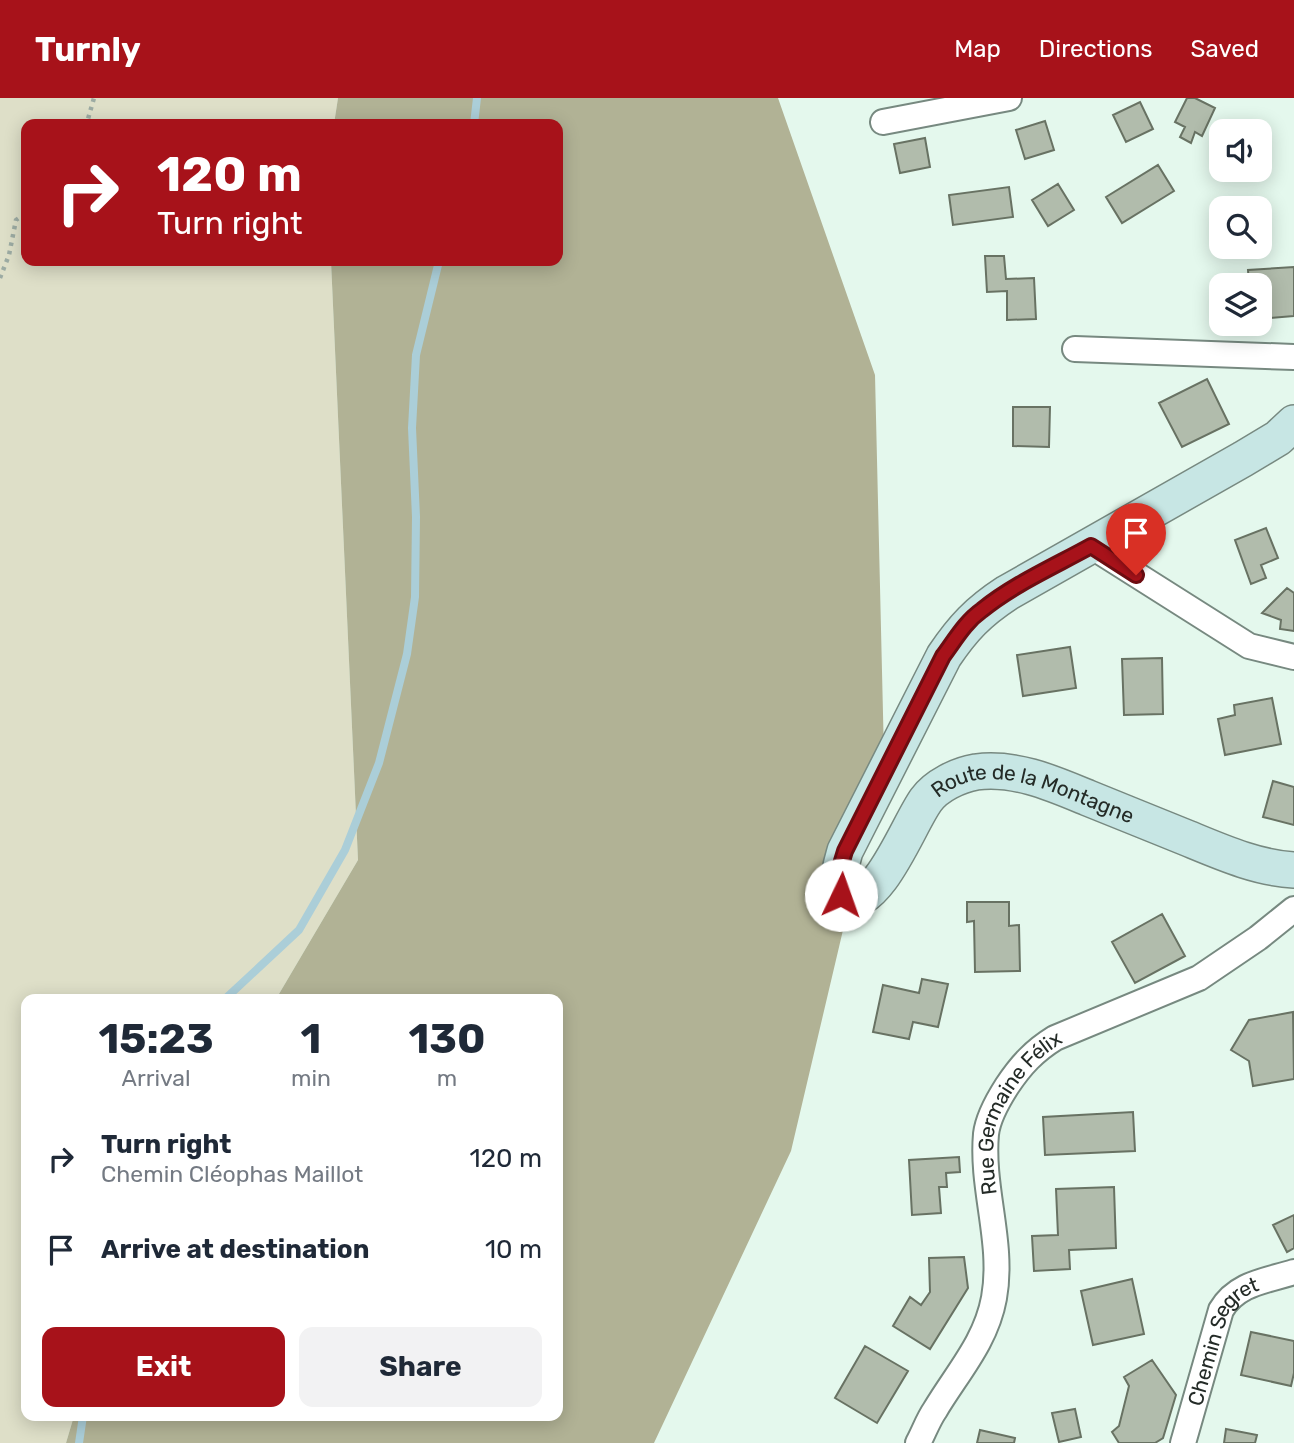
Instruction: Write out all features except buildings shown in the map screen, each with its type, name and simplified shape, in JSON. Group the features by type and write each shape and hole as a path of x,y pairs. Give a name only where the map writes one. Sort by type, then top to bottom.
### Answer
{"main road":[{"name":"Route de la Montagne","path":"1294,423 1278,438 1243,459 980,611 961,630 943,656 845,851 838,874 841,895 846,902 853,902 869,891 882,876 927,799 943,784 973,772 1007,771 1044,780 1238,859 1294,870"}],"street":[{"path":"883,122 1009,98"},
{"path":"1075,349 1294,357"},
{"path":"1091,546 1249,646 1294,657"},
{"name":"Rue Germaine Félix","path":"918,1443 934,1411 972,1356 994,1299 998,1263 987,1171 986,1132 996,1103 1021,1065 1036,1050 1055,1038 1199,978 1258,938 1294,909"},
{"name":"Chemin Segret","path":"1183,1443 1222,1310 1229,1297 1239,1289 1294,1272"}],"path":[{"path":"88,119 94,98"},
{"path":"0,278 9,255 16,220 21,216"}],"green space":[{"path":"0,98 338,98 335,119 21,119 21,266 331,266 358,860 279,994 21,994 21,1421 73,1421 66,1443 0,1443"},
{"path":"338,98 778,98 875,375 884,756 791,1151 654,1443 66,1443 73,1421 563,1421 563,994 279,994 358,860 331,266 563,266 563,119 335,119"}],"waterway":[{"path":"475,119 477,98"},
{"path":"230,994 299,930 345,850 379,763 407,654 415,597 416,517 412,428 416,355 438,266"},
{"path":"79,1443 82,1421"}],"route":[{"path":"841,895 838,874 845,851 943,656 961,630 980,611 1007,593 1091,546 1136,575"}]}
